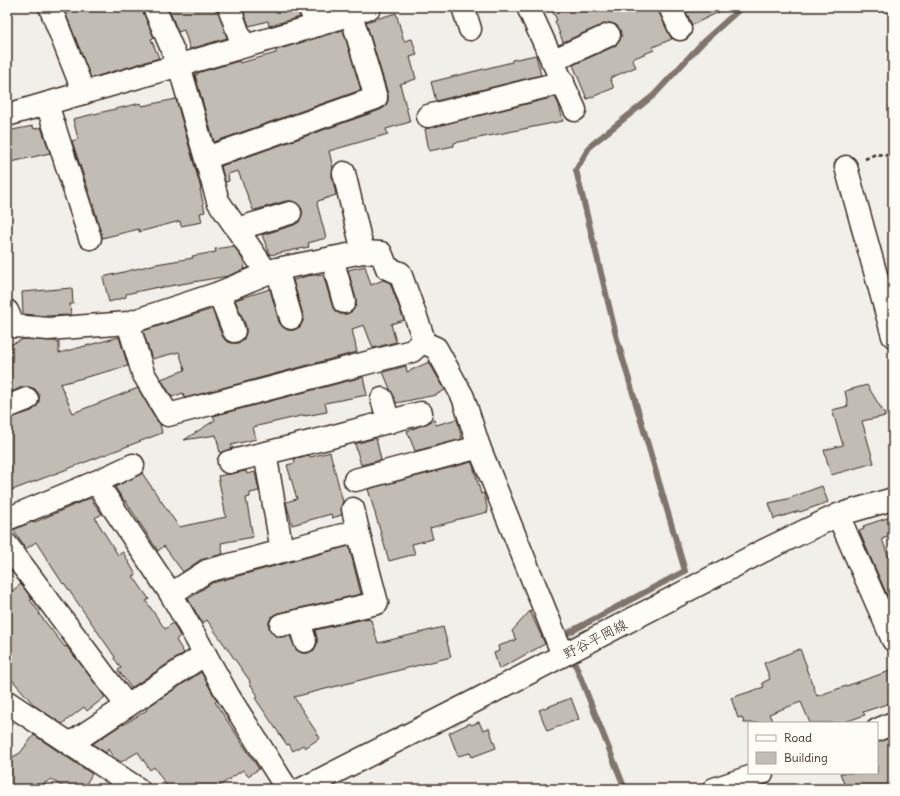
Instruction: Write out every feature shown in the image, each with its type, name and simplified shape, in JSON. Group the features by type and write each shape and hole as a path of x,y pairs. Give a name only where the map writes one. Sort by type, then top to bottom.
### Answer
{"street":[{"path":"50,7 84,93"},
{"path":"154,7 178,65 218,201 237,229 272,271 291,318"},
{"path":"229,7 243,46"},
{"path":"463,7 470,29"},
{"path":"528,7 576,110"},
{"path":"670,7 680,29"},
{"path":"7,115 243,46 313,16 360,10 376,98 206,158"},
{"path":"552,61 609,35"},
{"path":"428,116 563,82"},
{"path":"47,104 90,238"},
{"path":"846,167 893,336"},
{"path":"344,173 363,252"},
{"path":"237,229 290,213"},
{"path":"9,322 48,329 128,323 219,293 272,271 363,252 381,253 387,268 400,273 422,334 422,342 412,351 168,415 143,373 128,323"},
{"path":"332,258 344,302"},
{"path":"219,293 234,331"},
{"path":"422,342 436,348 463,397 479,447 563,655"},
{"path":"382,399 389,422"},
{"path":"229,462 421,413"},
{"path":"355,480 479,447"},
{"path":"265,453 282,551"},
{"path":"7,519 133,465"},
{"path":"96,482 171,594 229,697 287,789"},
{"name":"野谷平岡線","path":"302,789 838,515 893,498"},
{"path":"295,629 377,603 353,509"},
{"path":"838,515 893,640"},
{"path":"171,594 207,571 358,531"},
{"path":"7,545 127,706"},
{"path":"70,744 205,654"},
{"path":"7,702 138,789"},
{"path":"878,730 893,723"},
{"path":"714,789 759,774"}],"path":[{"path":"846,167 876,154 893,156"}],"building":[{"path":"63,7 142,7 154,38 151,39 159,58 91,78"},
{"path":"168,7 217,7 227,38 190,49 184,30 178,32"},
{"path":"242,7 297,7 300,17 269,26 268,21 249,26"},
{"path":"550,7 658,7 672,39 653,47 654,50 632,59 636,67 610,78 614,88 587,99 573,65 615,46 619,42 621,36 620,30 616,25 610,23 604,24 563,42 555,21 557,20"},
{"path":"684,7 729,7 692,25"},
{"path":"396,13 404,41 412,39 417,55 410,57 416,79 400,84 410,122 386,129 388,134 329,151 333,168 332,176 336,195 318,201 317,204 326,238 308,243 309,247 270,255 262,235 299,222 302,215 302,209 298,204 292,201 286,201 253,210 238,171 228,174 229,181 225,182 221,166 385,107 388,101 388,94 366,22"},
{"path":"343,30 361,90 214,142 195,75 198,74 197,73 239,61 240,63 276,53 276,50"},
{"path":"536,55 541,75 436,101 431,82"},
{"path":"555,97 559,105 563,121 454,143 454,146 429,151 425,129"},
{"path":"176,99 201,189 205,212 200,213 202,222 181,226 180,221 139,232 139,229 102,238 94,207 72,141 78,139 73,119 141,103 142,106"},
{"path":"33,126 34,129 41,127 50,153 7,163 7,131"},
{"path":"234,246 243,260 245,269 228,276 158,287 126,294 126,297 109,302 103,277 156,264 193,258 192,256 216,252 215,249"},
{"path":"365,266 371,285 383,280 390,283 404,320 391,324 396,342 373,348 364,325 352,329 357,352 185,398 183,393 172,397 161,379 185,370 179,352 152,359 143,331 212,309 222,336 226,341 238,343 244,339 246,326 235,300 270,289 279,322 288,330 294,330 300,327 303,321 303,315 293,280 323,274 335,311 340,314 347,314 353,310 356,305 356,299 348,270"},
{"path":"72,288 73,304 70,304 71,315 48,316 23,314 22,292"},
{"path":"119,337 128,366 60,384 73,413 138,388 160,424 162,433 7,492 7,419 32,411 37,406 39,395 35,389 29,387 22,387 7,394 7,346 24,339 54,341 59,343 59,353"},
{"path":"429,362 445,390 436,395 396,403 383,372 406,366 407,372"},
{"path":"363,377 367,395 325,403 327,412 305,415 253,427 256,439 231,445 233,448 220,453 216,435 184,440 215,420 213,416"},
{"path":"867,385 886,416 862,421 874,463 831,475 824,450 843,445 832,410 848,406 845,391"},
{"path":"457,419 462,439 415,451 407,431 435,420 436,425"},
{"path":"376,438 381,460 361,465 355,444"},
{"path":"330,452 343,502 341,506 342,515 332,518 331,514 292,525 286,502 297,499 287,465 295,463 294,459"},
{"path":"472,462 481,494 484,493 488,512 430,528 433,539 412,544 415,554 389,561 368,489"},
{"path":"246,471 247,474 255,472 259,491 250,493 250,497 246,498 253,537 221,543 223,554 200,560 183,572 164,546 158,551 115,487 142,473 179,527 226,517 218,476"},
{"path":"822,486 828,502 774,519 769,503 787,499"},
{"path":"90,498 102,514 95,518 118,555 123,552 136,575 133,576 149,599 146,601 165,629 173,623 180,636 176,640 184,653 131,688 118,670 121,668 114,658 115,657 64,583 63,584 36,542 26,549 13,530"},
{"path":"893,516 893,535 882,539 893,569 893,609 859,531 864,529 863,526"},
{"path":"349,546 361,594 278,613 272,616 269,622 269,628 272,633 278,637 290,636 296,650 302,653 308,653 314,650 317,644 315,630 369,618 369,620 371,620 378,643 443,627 451,657 294,697 320,738 305,748 303,745 293,751 289,744 287,745 255,698 258,696 249,682 250,681 207,620 203,623 201,621 188,599 212,583"},
{"path":"21,584 32,599 30,600 40,613 39,614 65,647 66,646 80,663 105,697 87,711 84,707 62,724 35,706 7,674 7,595"},
{"path":"530,611 545,644 499,669 494,653 499,651 498,646 516,640 512,631"},
{"path":"800,649 817,696 890,671 893,680 893,702 863,712 865,715 845,722 810,722 801,702 769,714 773,722 744,723 742,717 738,718 731,698 764,687 762,683 770,679 764,663"},
{"path":"201,672 217,701 215,702 259,769 248,776 243,770 215,789 169,789 154,767 150,770 138,752 121,762 113,757 108,749 106,753 94,745 94,743 147,710 146,708"},
{"path":"571,698 579,719 547,731 539,710"},
{"path":"479,722 483,730 489,728 496,748 472,757 470,753 458,756 449,733 470,723 471,725"},
{"path":"34,735 92,774 83,789 66,789 51,779 36,789 7,789 7,760 20,753"},
{"path":"893,737 893,789 846,789 840,774 878,774 878,742"}],"waterway":[{"path":"566,640 564,635 685,571 617,339 576,170 590,146 654,95 703,42 742,7"},
{"path":"574,661 625,789"}]}
